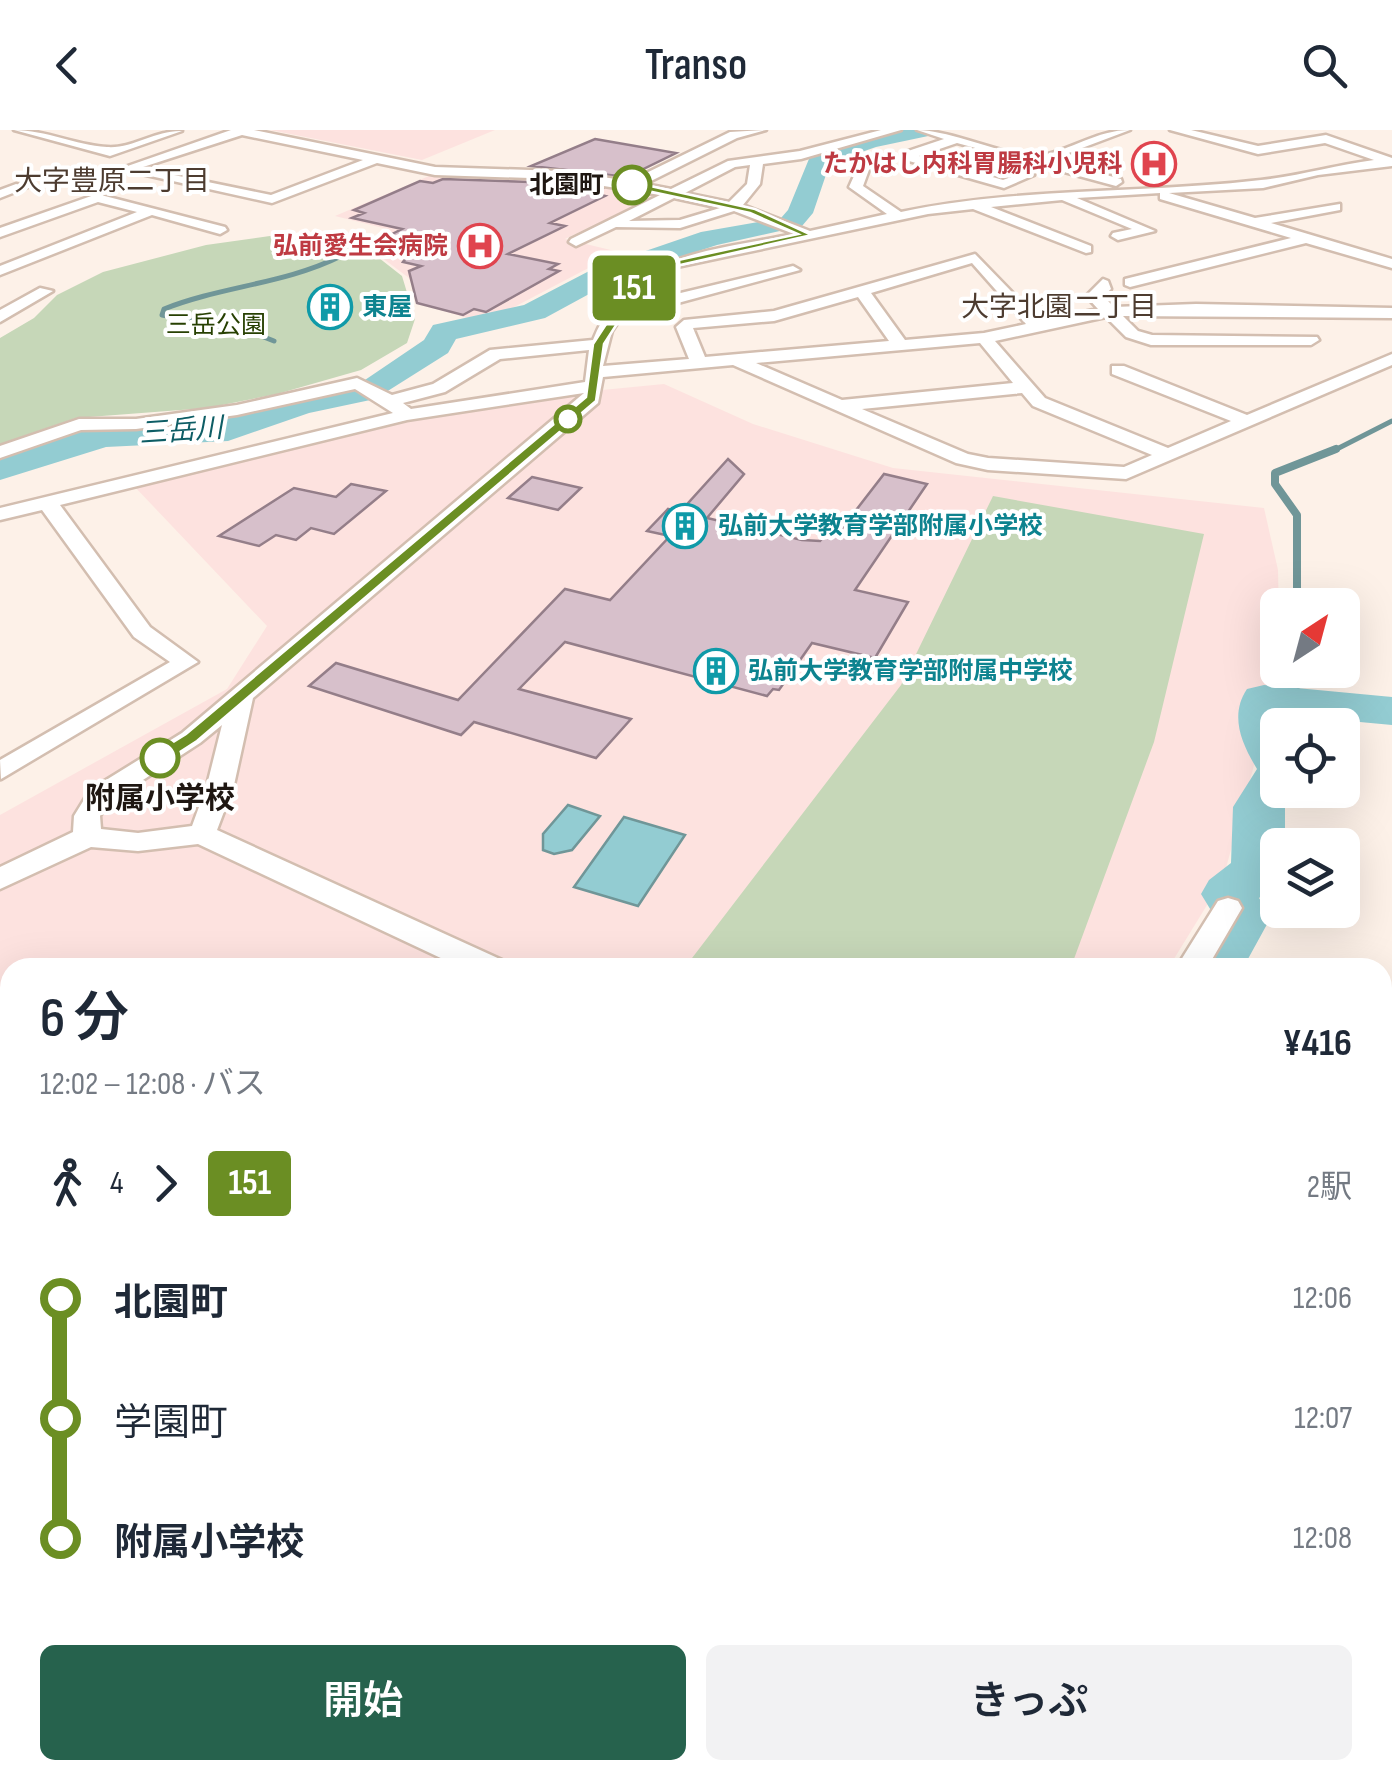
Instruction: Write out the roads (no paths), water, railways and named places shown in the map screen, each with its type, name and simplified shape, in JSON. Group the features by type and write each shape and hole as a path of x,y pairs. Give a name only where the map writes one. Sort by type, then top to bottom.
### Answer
{"street":[{"path":"20,130 110,152 178,130"},
{"path":"376,159 272,199 125,169 239,130 455,174 560,176 632,185 734,207 808,235"},
{"path":"632,185 734,135 760,130"},
{"path":"576,242 732,164 757,163 895,130"},
{"path":"1036,160 1124,130"},
{"path":"1176,130 1258,150 1326,139 1391,162"},
{"path":"926,131 1392,264"},
{"path":"958,139 906,156 1004,184 1053,165"},
{"path":"1184,149 1217,140"},
{"path":"87,837 87,816 99,796 192,738 592,398 599,344 630,292 654,272 672,264 897,215 1055,196 1263,184 1318,171 1391,162"},
{"path":"613,222 644,228 716,216 743,203 757,180 757,163"},
{"path":"864,168 856,188 897,215"},
{"path":"0,194 21,187"},
{"path":"1055,196 1148,231 1118,236"},
{"path":"0,233 97,198 220,230"},
{"path":"971,204 1086,249"},
{"path":"1254,222 1336,207"},
{"path":"0,271 151,211"},
{"path":"1130,282 1308,239"},
{"path":"630,292 663,302 798,273 748,247"},
{"path":"698,361 684,327 690,323 742,322 861,290 919,269 975,258 1035,326"},
{"path":"0,282 45,292 0,317"},
{"path":"1102,284 1103,289 1094,296 1106,312 1132,334 1150,340 1311,340"},
{"path":"861,290 900,346"},
{"path":"0,514 407,415 698,361 984,338 1106,312 1196,309 1392,313"},
{"path":"984,338 1039,402 1168,456"},
{"path":"389,402 439,388 496,354 599,344"},
{"path":"731,359 963,459 1126,473 1392,358"},
{"path":"1118,370 1247,421"},
{"path":"0,452 79,426 136,424 238,410 357,383 407,415"},
{"path":"840,406 1026,387"},
{"path":"2,770 186,662 142,632 47,502"},
{"path":"201,834 216,810 226,744 242,695"},
{"path":"0,879 87,837 138,842 201,834 469,958"},
{"path":"1197,958 1228,908"}],"water":[{"path":"568,805 600,816 572,850 554,854 543,850 543,834"},
{"path":"624,817 685,835 638,906 574,887"}],"waterway":[{"name":"三岳川","path":"793,220 800,213 819,159 870,141 925,130"},
{"name":"三岳川","path":"377,385 437,346 444,332 534,312 603,275 643,260 711,238 775,225"},
{"path":"274,341 254,333 162,315 164,309 186,301 298,273 341,256 276,242"},
{"name":"三岳川","path":"0,469 103,436 228,430 300,405 363,392"},
{"path":"1331,452 1392,421"},
{"path":"1297,588 1297,515 1275,484 1275,473 1336,449"},
{"path":"1264,699 1289,688"},
{"path":"1263,708 1264,699 1360,708"},
{"path":"1360,708 1392,711"},
{"path":"1220,958 1243,917 1228,894 1258,870 1260,805"}],"place":[{"name":"たかはし内科胃腸科小児科","path":"1154,164"},
{"name":"北園町","path":"632,185"},
{"name":"弘前愛生会病院","path":"480,246"},
{"name":"東屋","path":"330,307"},
{"name":"弘前大学教育学部附属小学校","path":"685,526"},
{"name":"弘前大学教育学部附属中学校","path":"716,671"},
{"name":"附属小学校","path":"160,758"}],"district":[{"name":"大字豊原二丁目","path":"112,181"},
{"name":"大字北園二丁目","path":"1059,307"}],"park label":[{"name":"三岳公園","path":"216,325"}]}
